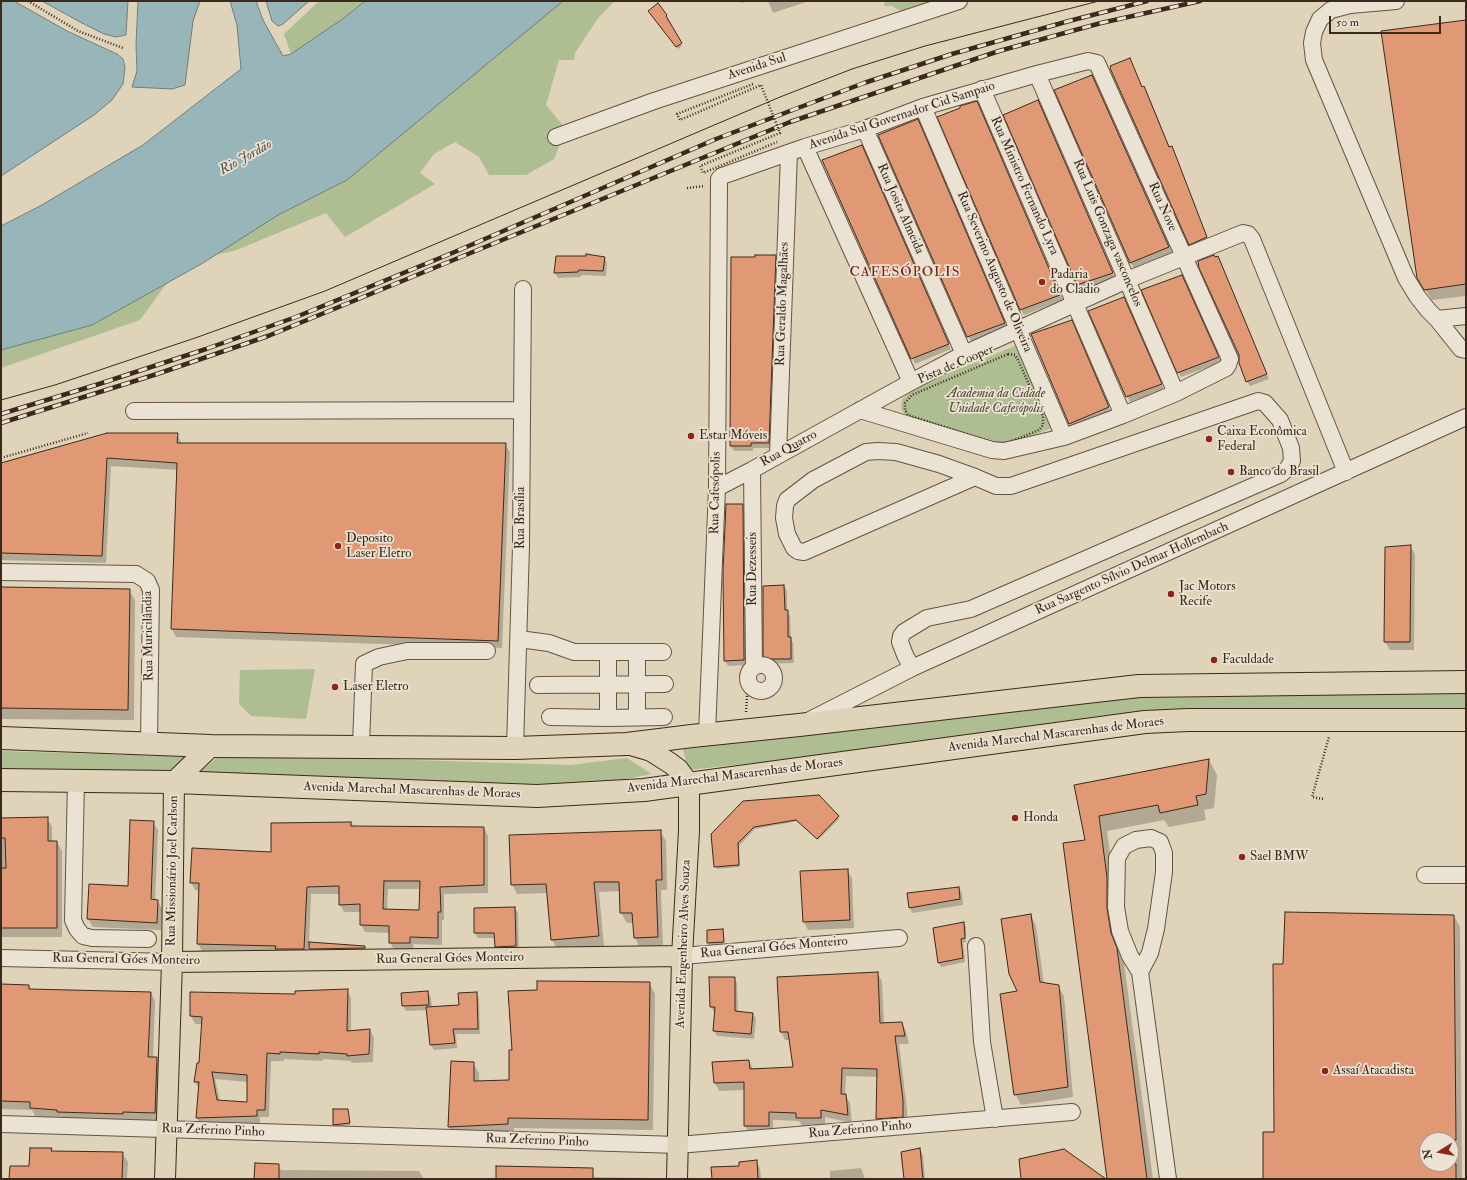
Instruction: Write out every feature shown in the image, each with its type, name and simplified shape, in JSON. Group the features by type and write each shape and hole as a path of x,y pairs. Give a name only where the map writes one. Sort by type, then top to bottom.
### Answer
{"highway":[{"path":"1,738 212,746 515,748 627,744 1139,686 1466,682"},
{"name":"Avenida Marechal Mascarenhas de Moraes","path":"1,780 174,782 537,796 644,790 1145,722 1188,720 1466,720"}],"main road":[{"path":"627,744 651,751 670,762 678,769 689,784"},
{"name":"Rua Missionário Joel Carlson","path":"165,1179 172,962 174,782 212,746"},
{"name":"Avenida Engenheiro Alves Souza","path":"677,1179 682,956 689,831 689,784"},
{"name":"Rua General Góes Monteiro","path":"172,962 682,956"}],"street":[{"name":"Avenida Sul","path":"556,137 654,101 959,1"},
{"path":"1396,1 1350,5 1331,10 1320,19 1314,32 1312,44 1314,60 1406,278 1428,310 1461,349 1466,350"},
{"name":"Avenida Sul Governador Cid Sampaio","path":"719,180 722,176 805,147 865,129 923,107 982,89 1088,61"},
{"name":"Rua Nove","path":"1088,61 1096,63 1100,68 1230,359 1230,362 1226,368 1176,393"},
{"name":"Rua Luis Gonzaga vasconcelos","path":"1038,74 1176,393"},
{"name":"Rua Ministro Fernando Lyra","path":"982,89 1123,415"},
{"name":"Rua Severino Augusto de Oliveira","path":"923,107 1064,437"},
{"name":"Rua Josita Almeida","path":"865,129 964,354"},
{"path":"805,147 911,382"},
{"name":"Rua Geraldo Magalhães","path":"778,455 789,153"},
{"name":"Rua Cafesópolis","path":"707,734 717,488 719,180"},
{"name":"Rua Quatro","path":"717,488 964,354 1127,280 1243,233 1248,234 1252,239 1346,472"},
{"name":"Rua Brasília","path":"515,748 523,639 523,289"},
{"path":"1437,319 1466,316"},
{"path":"860,410 992,450 1004,450 1064,437 1176,393"},
{"path":"912,668 900,642 901,636 904,632 926,618 970,609 1281,474 1288,468 1292,461 1291,448 1280,420 1265,403 1258,401 1011,486 996,486 975,477 939,464 896,452 866,452 813,480 787,500 784,518 787,534 794,548 798,551 804,552 975,477"},
{"path":"134,412 522,410"},
{"name":"Rua Sargento Sílvio Delmar Hollembach","path":"799,725 912,668 1466,417"},
{"name":"Rua Dezesseis","path":"752,470 754,667"},
{"path":"1281,474 1301,492"},
{"name":"Rua Muricilândia","path":"1,572 136,574 147,581 151,590 149,744"},
{"path":"523,639 549,643 574,652 662,652"},
{"path":"361,746 364,664 379,657 407,651 487,651"},
{"path":"608,652 608,718"},
{"path":"637,652 637,717"},
{"path":"762,665 770,668 774,676 773,684 766,690 758,691 750,687 748,683 748,674 754,667 762,665"},
{"path":"538,685 665,684"},
{"path":"550,717 664,717"},
{"path":"76,781 72,920 77,930 83,936 92,938 148,939"},
{"path":"1140,972 1150,953 1153,941 1164,872 1164,853 1160,842 1151,838 1136,840 1124,846 1117,858 1116,906 1120,931 1130,956 1140,972 1168,1179"},
{"path":"1425,875 1466,875"},
{"name":"Rua General Góes Monteiro","path":"682,956 899,938"},
{"path":"976,946 982,1042 995,1119"},
{"name":"Rua General Góes Monteiro","path":"1,958 172,962"},
{"name":"Rua Zeferino Pinho","path":"1,1124 678,1145 1072,1112"}],"path":[{"path":"28,1 78,31 123,48"},
{"path":"754,84 678,114 680,120 761,85 780,133 700,166 702,173 777,142"},
{"name":"Pista de Cooper","path":"1008,354 1014,355 1018,360 1044,421 1039,430 1007,443 995,444 908,415 905,410 906,403 912,395 1008,354"},
{"path":"1,458 88,433"},
{"path":"746,714 748,683"},
{"path":"1323,799 1312,797 1328,744 1332,720"}],"green space":[{"path":"319,1 365,1 344,18 291,54 284,34"},
{"path":"528,1 615,1 598,18 575,53 574,60 559,60 546,105 566,129 554,159 526,175 489,175 479,157 455,142 434,154 420,173 435,184 345,237 326,213 234,251 183,261 140,320 1,368 1,339"},
{"path":"885,1 930,1 916,9 901,11 892,6 884,6"},
{"name":"Academia da Cidade Unidade Cafesópolis","path":"1017,345 1056,426 1003,448 907,417 901,409 902,400 913,388"},
{"path":"315,669 306,719 251,716 239,704 240,670"},
{"path":"1466,690 1466,714 1360,716 849,753 688,770 683,749 1171,693"},
{"path":"1,751 195,757 176,774 1,769"},
{"path":"221,754 571,765 627,758 652,774 609,782 501,786 199,773"}],"water":[{"path":"1,1 14,1 67,31 117,54 123,59 125,67 123,84 112,100 94,115 1,176"},
{"path":"42,1 128,1 126,35 116,37 104,34"},
{"path":"138,1 200,1 193,21 185,85 172,89 132,87 137,71 136,45"},
{"name":"Rio Jordão","path":"230,1 256,1 263,20 283,56 291,54 344,18 365,1 563,1 347,180 278,215 203,263 92,325 1,350 1,226 40,206 143,145 241,69 237,25"},
{"path":"266,1 309,1 283,24 278,26 272,21"}],"building":[{"path":"658,3 667,15 666,16 682,43 676,47 648,11"},
{"path":"1466,20 1466,284 1424,290 1417,278 1381,31"},
{"path":"1130,58 1142,87 1144,86 1169,147 1172,146 1207,237 1189,245 1110,68 1110,66"},
{"path":"1092,75 1169,247 1130,263 1054,90"},
{"path":"1038,100 1113,273 1077,285 1003,115"},
{"path":"977,101 1060,295 1020,310 937,117 960,108 960,106"},
{"path":"918,119 1005,323 967,337 878,135"},
{"path":"862,145 949,344 911,359 822,160"},
{"path":"586,254 605,257 603,271 579,270 578,272 554,273 556,256 586,256"},
{"path":"755,255 776,255 769,443 751,443 751,446 730,446 731,257 755,257"},
{"path":"1214,255 1215,257 1218,256 1267,374 1246,382 1239,363 1239,355 1199,268 1198,261"},
{"path":"1182,275 1219,357 1177,373 1141,290"},
{"path":"1124,297 1162,384 1126,397 1088,311"},
{"path":"1072,320 1109,407 1069,424 1031,334"},
{"name":"Deposito Laser Eletro","path":"107,433 178,433 177,443 506,443 498,641 171,629 177,463 107,458 102,556 1,553 1,463"},
{"path":"726,504 743,504 744,660 724,661 723,571"},
{"path":"1411,545 1410,642 1384,642 1385,547"},
{"path":"784,585 785,610 788,610 788,637 791,637 791,659 763,659 763,586"},
{"path":"1,587 130,589 128,710 1,708"},
{"path":"1209,759 1206,794 1196,796 1198,805 1160,813 1158,805 1099,816 1107,877 1107,908 1111,933 1117,948 1147,1179 1107,1179 1063,843 1085,840 1074,785"},
{"path":"819,795 839,816 817,839 796,820 754,827 738,843 739,865 714,867 711,834 743,801"},
{"path":"48,817 48,841 57,841 57,928 1,928 1,868 6,868 5,838 1,838 1,818"},
{"path":"130,820 154,821 151,899 158,900 157,923 87,919 89,884 128,886"},
{"path":"351,822 351,826 484,827 484,885 440,887 441,912 438,912 438,938 410,937 410,943 389,943 389,926 360,925 360,904 339,905 339,886 307,887 304,949 275,949 276,946 197,944 199,883 190,883 192,848 271,852 271,823","holes":["384,881 420,881 419,910 383,909"]},
{"path":"661,830 662,880 656,880 658,937 634,938 632,913 620,913 619,882 594,882 599,936 551,940 546,884 511,885 509,835"},
{"path":"848,869 850,920 803,922 800,871"},
{"path":"959,887 960,899 909,908 907,893"},
{"path":"515,907 516,946 495,947 494,933 474,933 474,908"},
{"path":"1285,912 1454,915 1456,1132 1419,1132 1419,1172 1456,1172 1456,1179 1263,1179 1263,1132 1274,1132 1273,964 1283,964"},
{"path":"1031,914 1040,982 1059,985 1068,1087 1014,1095 1000,994 1017,991 1009,974 1001,919"},
{"path":"964,922 965,938 961,939 963,958 938,963 933,928"},
{"path":"723,929 724,942 707,943 707,930"},
{"path":"309,942 365,946 365,948 309,949"},
{"path":"878,972 880,1023 902,1022 905,1036 895,1036 903,1100 903,1117 876,1119 877,1069 842,1068 841,1094 846,1094 848,1115 821,1110 821,1118 796,1118 796,1113 769,1112 769,1126 744,1126 744,1082 714,1083 712,1062 749,1060 750,1069 793,1067 788,1032 780,1032 777,977"},
{"path":"709,977 735,977 735,1011 753,1013 751,1034 713,1031 715,1007 710,1007"},
{"path":"537,981 650,982 648,1120 508,1118 508,1124 448,1127 451,1061 474,1062 474,1081 509,1080 509,1050 512,1050 508,991 537,990"},
{"path":"1,984 29,985 29,989 151,992 148,1057 157,1057 155,1113 123,1112 123,1114 57,1112 57,1110 30,1108 30,1102 1,1101"},
{"path":"348,989 347,1031 370,1029 369,1054 347,1056 347,1054 319,1052 319,1054 280,1052 280,1054 267,1053 265,1110 257,1110 257,1116 196,1118 199,1082 194,1082 197,1063 199,1063 202,1017 190,1016 190,992 295,994 295,991","holes":["212,1072 247,1075 247,1102 217,1100"]},
{"path":"428,991 429,1005 402,1006 401,993"},
{"path":"477,992 478,1029 453,1029 455,1043 430,1045 426,1007 459,1005 458,993"},
{"path":"333,1109 348,1109 350,1123 333,1125"},
{"path":"30,1148 52,1148 51,1151 123,1152 122,1179 9,1179 10,1166 29,1166"},
{"path":"920,1148 923,1179 904,1179 901,1152"},
{"path":"1064,1149 1106,1179 1021,1179 1019,1159"},
{"path":"757,1160 758,1179 712,1179 711,1167 739,1166 739,1162"},
{"path":"255,1163 279,1164 279,1179 254,1179"},
{"path":"496,1166 593,1168 593,1179 496,1179"}],"tram line":[{"path":"1,400 55,385 198,337 325,291 780,97 852,69 925,46 1099,1"}],"railway":[{"path":"1,414 206,349 296,317 457,251 716,139 864,83 952,54 1147,1"},
{"path":"1,423 157,374 268,336 790,122 999,51 1101,23 1200,1"}],"place":[{"name":"Padaria do Cladio","path":"1042,282"},
{"name":"Estar Móveis","path":"691,436"},
{"name":"Caixa Econômica Federal","path":"1209,439"},
{"name":"Banco do Brasil","path":"1231,472"},
{"name":"Deposito Laser Eletro","path":"338,546"},
{"name":"Jac Motors Recife","path":"1171,594"},
{"name":"Faculdade","path":"1214,660"},
{"name":"Laser Eletro","path":"335,687"},
{"name":"Honda","path":"1015,818"},
{"name":"Sael BMW","path":"1242,857"},
{"name":"Assaí Atacadista","path":"1325,1071"}],"district":[{"name":"CAFESÓPOLIS","path":"905,273"}]}
